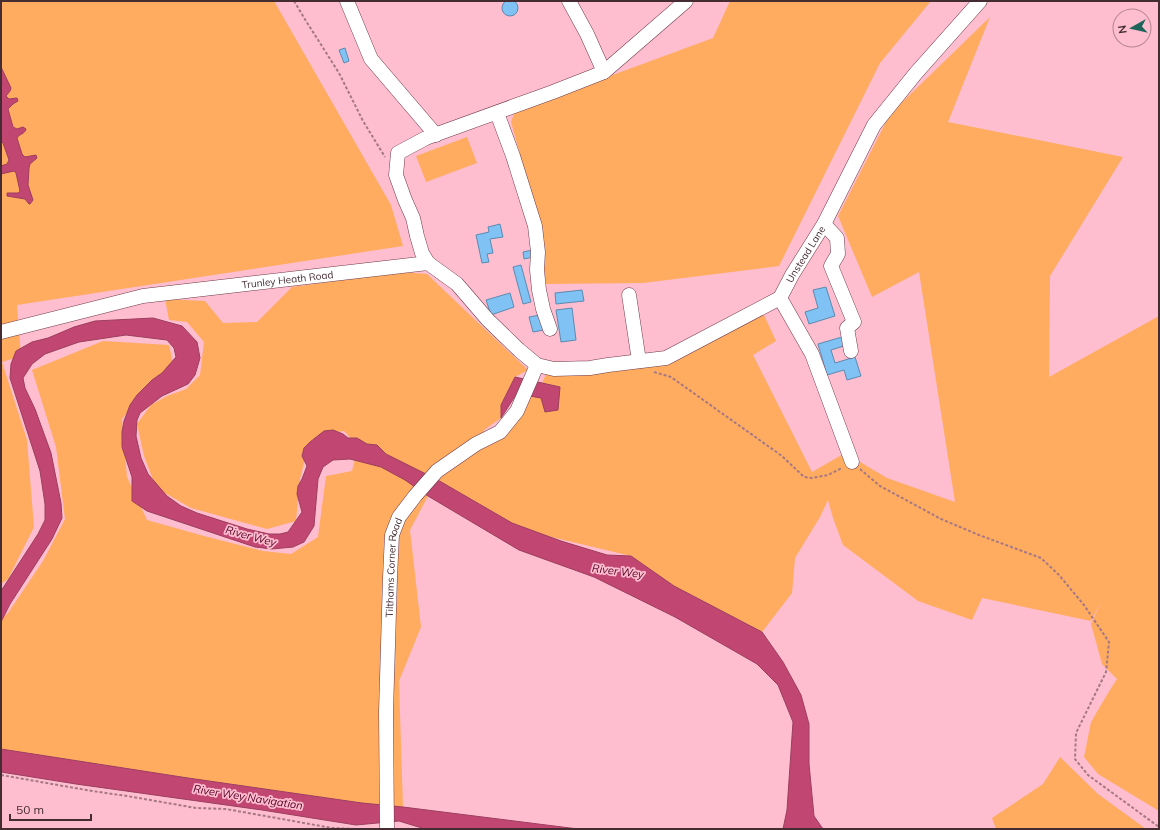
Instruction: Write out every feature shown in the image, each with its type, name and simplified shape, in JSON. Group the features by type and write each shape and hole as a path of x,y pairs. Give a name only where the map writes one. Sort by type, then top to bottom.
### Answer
{"street":[{"path":"347,1 372,59 436,135"},
{"path":"569,1 587,34 604,72"},
{"path":"686,1 604,72 554,92 426,138 398,154 396,175 413,218 421,247 428,263 457,284 488,320 519,350 537,365 554,369 644,366 666,358 780,298 812,354 852,462"},
{"name":"Unstead Lane","path":"780,298 792,275 824,224 874,125 916,73 980,1"},
{"path":"497,113 513,156 534,226 538,252 537,270 539,290 543,309 550,329"},
{"path":"824,224 836,238 838,254 831,266 854,322 847,328 851,351"},
{"name":"Trunley Heath Road","path":"1,332 143,296 428,263"},
{"path":"629,295 644,366"},
{"name":"Tilthams Corner Road","path":"383,828 386,791 386,712 392,535 399,517 437,471 476,444 500,432 517,411 537,365"}],"path":[{"path":"294,1 339,73 363,121 385,157"},
{"path":"644,366 671,377 782,456 804,476 812,478 828,475 852,462 880,486 941,519 1041,558 1060,575 1084,605 1110,642 1106,672 1076,733 1075,759 1088,775 1159,827"},
{"path":"1,775 196,808 226,809 332,828 383,828"}],"shaded area":[{"path":"1,1 274,1 391,205 403,246 17,305 21,356 2,362 27,440 34,527 8,579 1,584"},
{"path":"730,1 931,1 880,63 779,266 643,283 546,284 534,205 511,122 515,111 713,38"},
{"path":"990,17 948,122 1123,157 1050,276 1049,377 1159,316 1159,811 1098,774 1084,757 1091,722 1117,679 1102,664 1091,624 1101,602 1091,621 982,598 972,620 918,601 843,545 828,500 820,517 795,558 792,593 762,632 674,586 631,556 547,536 512,523 472,500 419,475 428,496 410,530 421,627 399,681 403,807 362,803 188,778 1,749 1,619 8,613 43,561 65,519 56,447 32,370 103,341 169,345 174,368 149,385 122,419 127,477 147,520 263,551 291,554 318,537 326,476 352,471 358,446 344,431 318,435 307,451 300,479 296,521 267,529 191,508 156,488 144,456 137,424 151,405 167,396 186,389 200,375 204,342 187,322 169,320 165,299 205,301 223,323 257,322 292,287 402,272 427,274 528,370 515,377 501,405 501,418 484,430 486,448 489,440 513,427 530,396 542,398 560,387 542,383 547,372 573,376 673,359 763,313 776,341 753,355 812,472 845,453 887,478 955,502 919,272 872,297 838,216 890,114"},
{"path":"467,137 477,163 426,182 416,156"},
{"path":"1060,757 1098,794 1146,829 996,829 992,818 1043,784"}],"water":[{"path":"1,67 11,88 6,96 9,99 17,98 18,101 8,109 13,127 17,129 23,127 26,129 17,138 22,154 25,157 36,155 37,158 30,164 29,168 28,185 33,200 30,204 25,199 7,196 7,193 18,193 20,191 16,173 14,171 1,174 1,166 7,164 9,160 1,141"},
{"name":"River Wey","path":"153,318 182,326 197,342 200,358 195,375 188,384 162,396 140,413 137,420 136,436 141,458 148,474 167,496 181,506 197,513 247,529 269,534 288,532 302,512 297,494 298,486 307,466 302,456 304,448 324,431 333,430 348,438 357,438 367,444 377,445 386,454 436,479 512,523 561,541 607,555 631,556 674,586 762,632 783,662 801,695 809,724 809,764 814,816 823,829 783,829 787,810 793,722 778,685 757,664 675,617 594,577 519,550 428,496 405,480 381,467 350,459 333,460 323,467 318,479 314,526 304,542 293,547 272,549 255,547 147,511 132,501 132,477 122,447 124,421 130,405 137,395 152,380 162,373 176,357 174,348 167,340 126,335 79,342 45,354 32,364 23,378 25,388 35,409 51,453 61,503 62,518 52,539 10,604 1,622 1,591 38,534 45,520 45,504 40,471 10,378 11,364 16,351 32,342 48,338 74,327 95,321"},
{"path":"515,377 560,387 558,410 545,412 541,398 530,396 519,390 501,418 501,405"},
{"name":"River Wey Navigation","path":"1,749 362,803 578,829 425,829 399,821 356,825 1,772"}],"building":[{"path":"507,0 513,0 518,5 516,14 513,16 507,16 502,11 502,5"},
{"path":"345,48 349,61 344,63 339,50"},
{"path":"500,224 503,237 490,239 493,253 487,254 489,262 482,263 476,235 489,232 488,227"},
{"path":"532,250 533,257 524,259 523,252"},
{"path":"521,265 531,302 523,304 513,267"},
{"path":"826,287 835,316 809,324 805,312 818,308 813,290"},
{"path":"582,290 584,301 556,304 555,293"},
{"path":"510,293 514,307 491,315 486,300"},
{"path":"572,308 576,340 561,342 556,310"},
{"path":"540,315 544,330 533,332 529,317"},
{"path":"842,337 844,346 831,350 835,363 855,357 861,376 847,380 844,370 827,375 818,344"}]}
